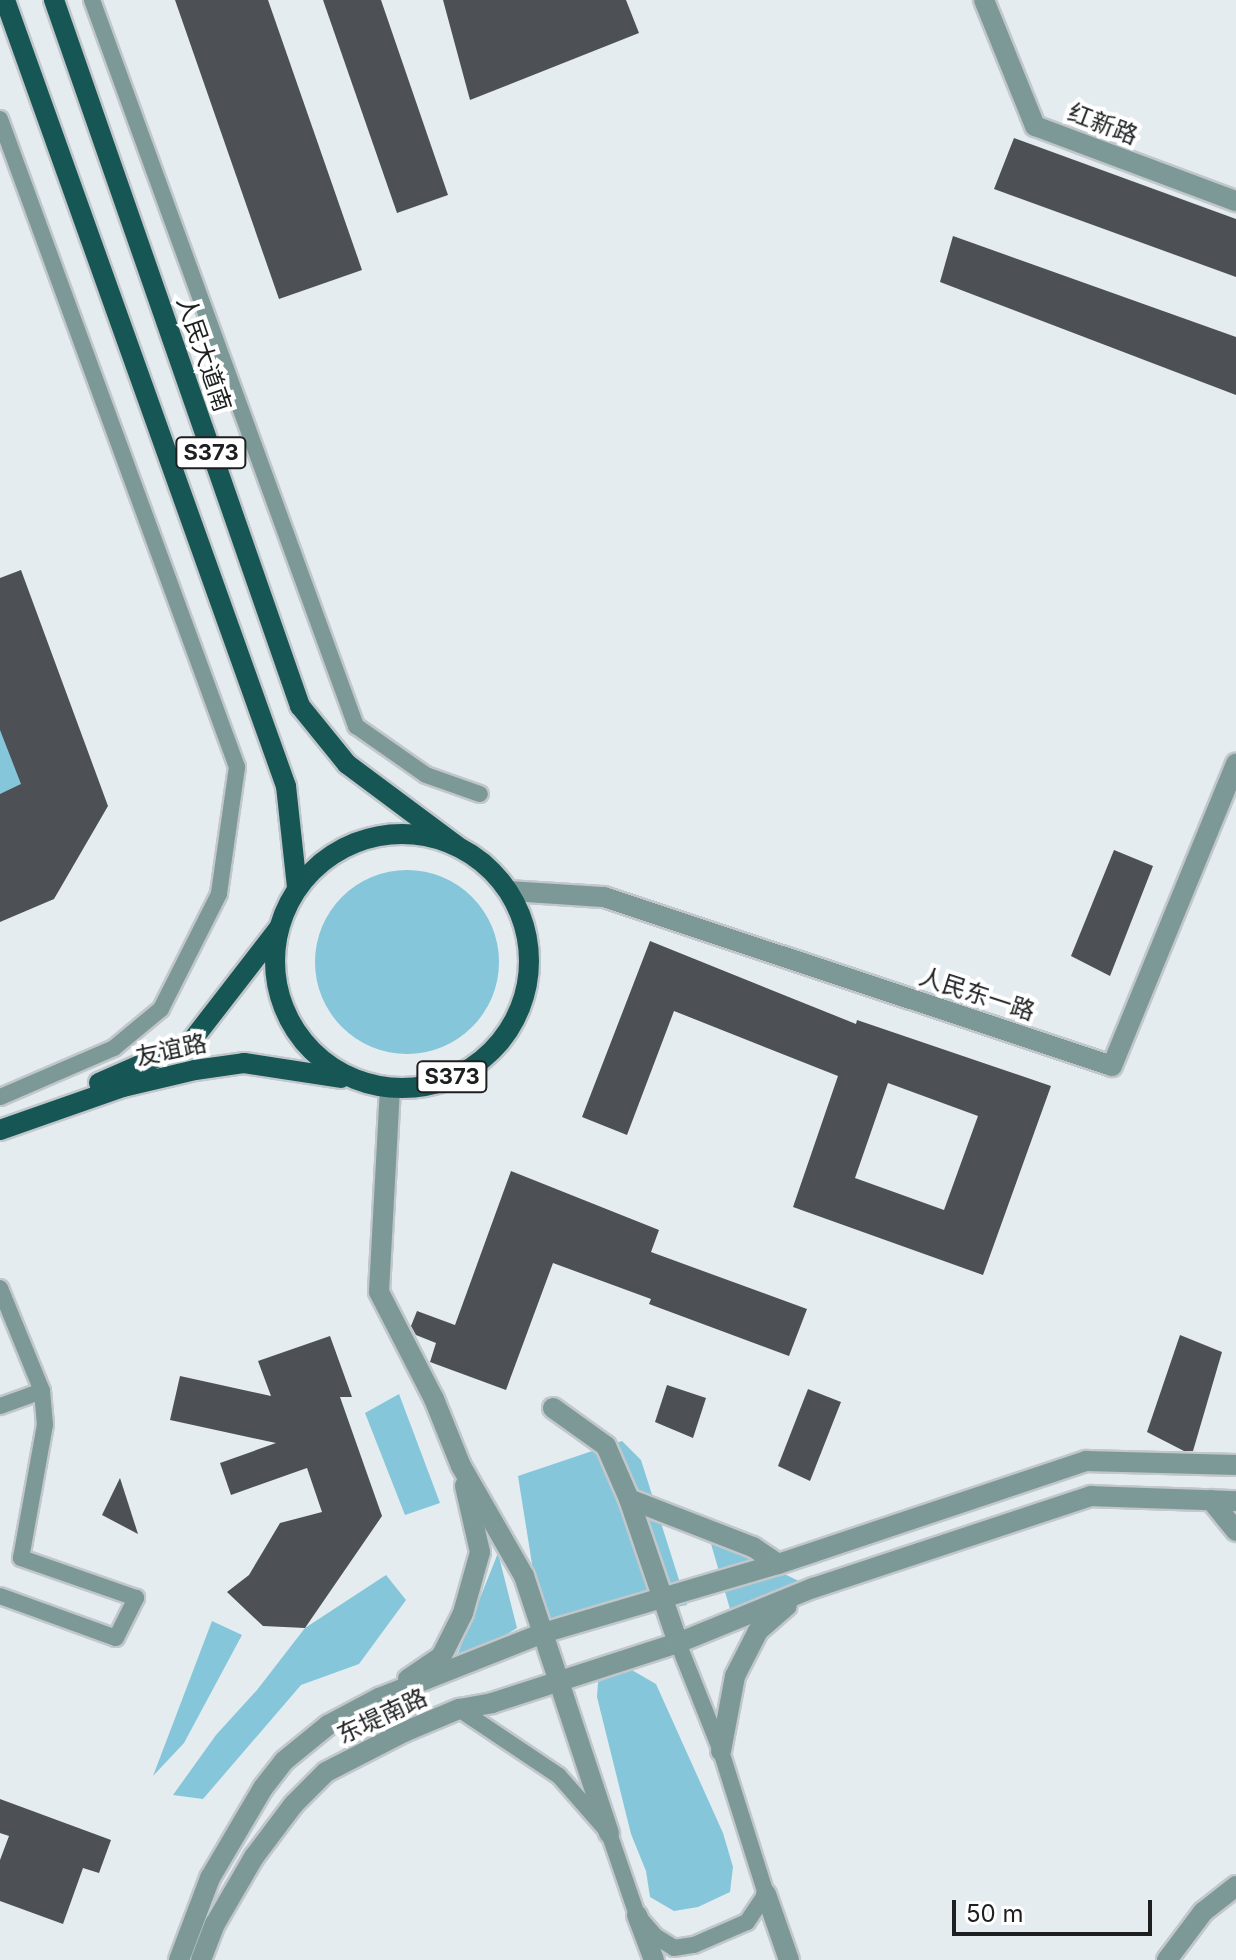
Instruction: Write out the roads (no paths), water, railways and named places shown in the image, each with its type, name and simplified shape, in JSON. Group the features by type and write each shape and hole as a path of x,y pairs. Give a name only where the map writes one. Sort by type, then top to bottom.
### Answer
{"main road":[{"name":"S373","path":"5,0 286,786 297,888"},
{"name":"人民大道南","path":"54,0 300,706 347,764 457,846"},
{"name":"S373","path":"423,835 457,846 486,865 510,891 527,928 531,969 522,1009 500,1044 469,1070 431,1086 390,1088 359,1081 326,1063 299,1036 282,1003 275,966 278,929 297,888 322,862 353,844 375,838 423,835"},
{"name":"友谊路","path":"0,1128 190,1043 278,929"},
{"name":"友谊路","path":"0,1128 123,1087 195,1070 244,1063 359,1081"}],"street":[{"name":"红新路","path":"984,0 1035,126 1236,201"},
{"name":"人民东一路","path":"510,891 604,897 1112,1066 1236,763"},
{"path":"390,1088 379,1292 434,1399 461,1466 524,1576 609,1833"},
{"path":"553,1408 606,1446 629,1499 678,1643"},
{"name":"东堤南路","path":"179,1960 210,1878 263,1788 284,1761 328,1725 379,1698 543,1633 778,1564 1086,1461 1236,1465"},
{"path":"379,1698 441,1657 463,1613 480,1552 461,1466"},
{"name":"东堤南路","path":"201,1960 215,1924 254,1857 294,1804 326,1772 393,1737 459,1709 678,1643 813,1588 1091,1496 1236,1501"},
{"path":"629,1499 753,1547 778,1564"},
{"path":"1211,1500 1236,1531"},
{"path":"721,1751 735,1676 758,1631 813,1588"},
{"path":"1167,1960 1203,1912 1236,1886"},
{"path":"766,1894 789,1960"},
{"path":"637,1915 654,1960"}],"lane":[{"path":"92,0 356,726 426,775 480,794"},
{"path":"0,119 237,767 219,894 161,1009 114,1048 0,1097"},
{"path":"0,1288 42,1391 45,1425 21,1558 136,1598 116,1638 0,1596"},
{"path":"0,1406 42,1391"},
{"path":"459,1709 559,1776 609,1833 637,1915 655,1936 674,1948 694,1945 747,1922 766,1894 721,1751 678,1643"}]}
